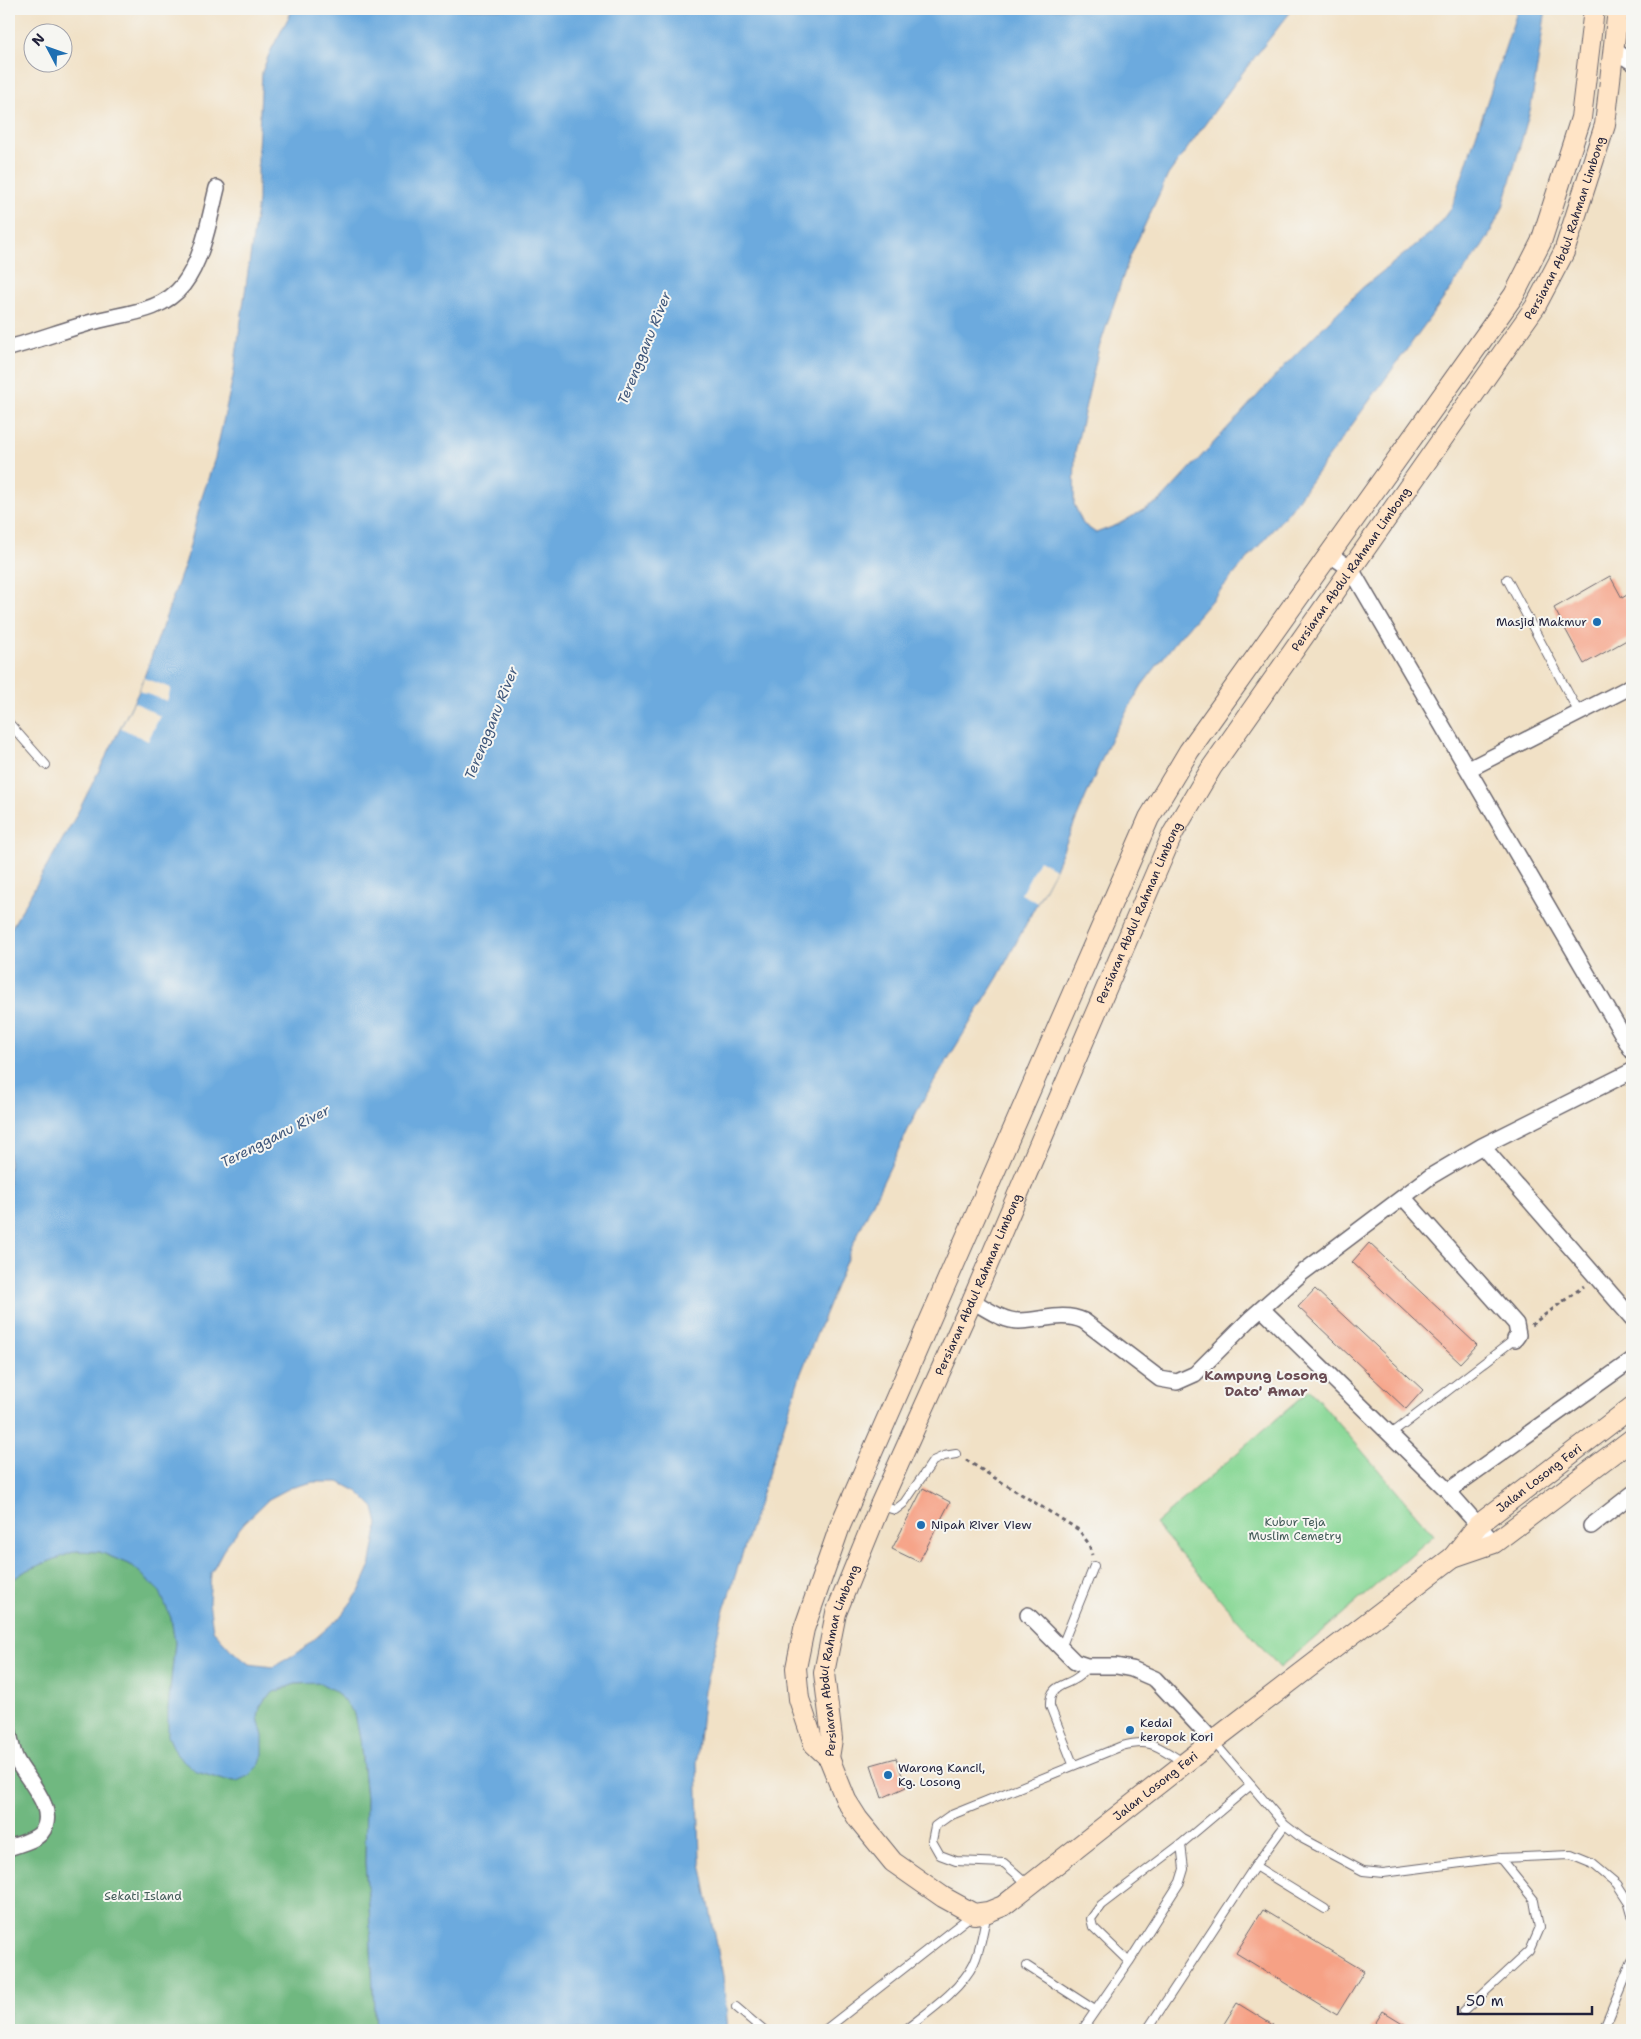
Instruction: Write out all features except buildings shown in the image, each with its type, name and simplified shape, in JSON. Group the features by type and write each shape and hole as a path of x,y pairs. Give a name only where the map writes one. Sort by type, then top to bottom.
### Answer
{"street":[{"name":"Persiaran Abdul Rahman Limbong","path":"830,1758 814,1744 798,1699 796,1668 804,1629 840,1526 1149,818 1189,751 1514,295 1541,242 1581,118 1594,9"},
{"name":"Persiaran Abdul Rahman Limbong","path":"830,1758 832,1739 824,1673 836,1613 880,1505 972,1301 1173,833 1212,767 1535,307 1564,252 1605,125 1618,9"},
{"path":"1614,50 1632,62"},
{"path":"9,348 95,321 143,310 155,306 174,294 189,276 196,261 217,188"},
{"path":"1329,554 1351,569 1632,1051"},
{"path":"1469,769 1632,686"},
{"path":"972,1301 1005,1318 1018,1321 1064,1316 1074,1317 1084,1321 1160,1379 1177,1382 1194,1374 1262,1308 1302,1273 1431,1176 1482,1146 1632,1071"},
{"path":"1482,1146 1632,1318"},
{"path":"1403,1197 1516,1324 1517,1337"},
{"path":"1262,1308 1448,1491 1494,1543"},
{"path":"1448,1491 1632,1360"},
{"name":"Jalan Losong Feri","path":"981,1913 1003,1906 1213,1741 1453,1557 1478,1525 1632,1407"},
{"name":"Jalan Losong Feri","path":"1453,1557 1494,1543 1629,1447"},
{"path":"1591,1526 1632,1494"},
{"path":"1028,1615 1075,1662 1087,1666 1116,1666 1132,1669 1155,1679 1213,1741"},
{"path":"9,1732 16,1759 45,1807 45,1823 41,1833 30,1840 9,1848"},
{"path":"830,1758 846,1800 858,1820 894,1862 936,1892 981,1913"}],"lane":[{"path":"1508,579 1579,713"},
{"path":"9,723 46,765"},
{"path":"1390,1434 1517,1337"},
{"path":"880,1505 896,1510 904,1503 933,1461 944,1456 956,1454"},
{"path":"1062,1648 1094,1566"},
{"path":"1073,1764 1050,1706 1050,1698 1052,1691 1080,1676 1087,1666"},
{"path":"1029,1885 1004,1863 956,1860 940,1854 932,1841 935,1826 949,1816 1073,1764 1140,1741 1155,1745 1185,1763"},
{"path":"1213,1741 1285,1825 1303,1839 1363,1871 1383,1873 1500,1858 1571,1855 1593,1864 1616,1884 1628,1902 1632,1915"},
{"path":"1129,1962 1093,1927 1092,1919 1101,1905 1181,1844 1251,1785"},
{"path":"1147,2030 1255,1866 1285,1825"},
{"path":"1082,2030 1129,1962 1180,1882 1184,1869 1181,1844"},
{"path":"1464,2011 1529,1951 1539,1928 1534,1900 1500,1858"},
{"path":"1255,1866 1325,1909"},
{"path":"825,2030 981,1913"},
{"path":"905,2030 939,2004 966,1976 975,1962 981,1913"},
{"path":"1603,2030 1632,1960"},
{"path":"1027,1966 1095,2010"},
{"path":"736,2007 763,2030"}],"path":[{"path":"1517,1337 1597,1277"},
{"path":"956,1454 1079,1530 1089,1544 1094,1566"}],"green space":[{"name":"Kubur Teja Muslim Cemetry","path":"1310,1390 1434,1535 1280,1668 1155,1524"},
{"name":"Sekati Island","path":"76,1551 100,1552 133,1566 161,1592 171,1618 175,1643 168,1709 197,1772 224,1780 237,1781 263,1736 258,1718 260,1707 265,1699 274,1692 295,1684 320,1683 335,1691 355,1714 360,1739 366,1798 365,1864 369,1905 375,2030 9,2030 9,1582 27,1570"}],"water":[{"name":"Terengganu River","path":"293,9 1293,9 1243,72 1168,175 1129,259 1099,348 1075,452 1074,504 1083,524 1096,533 1117,525 1161,500 1293,357 1362,288 1433,231 1452,207 1518,9 1546,9 1531,107 1503,207 1487,239 1290,510 1177,640 1142,685 1110,740 1055,869 998,977 920,1105 853,1244 801,1373 722,1616 704,1691 697,1761 700,1858 723,1976 728,2030 375,2030 369,1905 365,1864 366,1798 360,1739 355,1714 335,1691 320,1683 295,1684 274,1692 265,1699 260,1707 258,1718 263,1736 263,1754 260,1764 248,1776 237,1781 224,1780 197,1772 177,1755 168,1736 168,1709 175,1643 171,1618 160,1592 133,1566 100,1552 76,1551 27,1570 9,1582 9,932 76,816 139,691 186,561 202,497 215,458 233,377 258,201 258,149 262,72 270,52","holes":["313,1482 339,1482 358,1492 374,1508 378,1524 370,1567 359,1592 340,1617 302,1650 273,1667 249,1664 231,1650 213,1630 209,1602 211,1573 225,1547 244,1523 269,1499 290,1488"]}],"pier":[{"path":"144,678 171,688 167,701 139,691"},
{"path":"134,702 160,716 148,741 121,728"},
{"path":"1039,860 1055,869 1037,902 1021,894"}],"place":[{"name":"Masjid Makmur","path":"1597,622"},
{"name":"Nipah River View","path":"921,1525"},
{"name":"Kedai keropok Kori","path":"1130,1730"},
{"name":"Warong Kancil, Kg. Losong","path":"888,1775"}],"district":[{"name":"Kampung Losong Dato' Amar","path":"1266,1384"}]}
